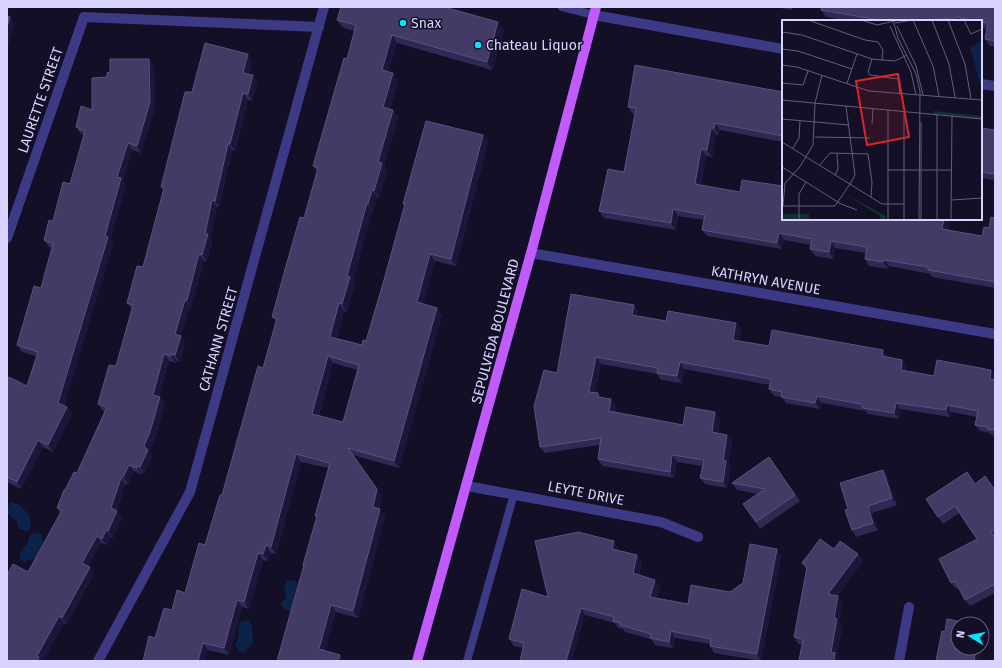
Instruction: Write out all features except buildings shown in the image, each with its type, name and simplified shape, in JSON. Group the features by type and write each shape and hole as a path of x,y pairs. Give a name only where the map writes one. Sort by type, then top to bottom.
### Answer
{"main road":[{"name":"SEPULVEDA BOULEVARD","path":"417,661 531,253 595,11"}],"street":[{"name":"CATHANN STREET","path":"98,661 190,492 324,7"},
{"path":"595,11 782,49"},
{"name":"LAURETTE STREET","path":"7,238 84,17 319,27"},
{"path":"982,84 995,86"},
{"name":"KATHRYN AVENUE","path":"531,253 995,334"},
{"name":"LEYTE DRIVE","path":"467,486 661,522 698,537"},
{"path":"899,661 909,608"}],"lane":[{"path":"562,7 595,11"},
{"path":"467,661 514,494"}],"water":[{"path":"11,502 18,504 30,515 31,528 26,531 19,529 16,520 9,515 7,511"},
{"path":"34,532 42,534 43,542 36,557 25,562 20,558 20,551 27,545 29,537"},
{"path":"295,580 299,586 299,602 291,612 285,610 281,604 286,596 284,587 287,581"},
{"path":"249,620 252,627 253,643 244,653 239,651 235,645 239,636 238,628 241,621"}],"place":[{"name":"Snax","path":"403,23"},
{"name":"Chateau Liquor","path":"478,45"}]}
